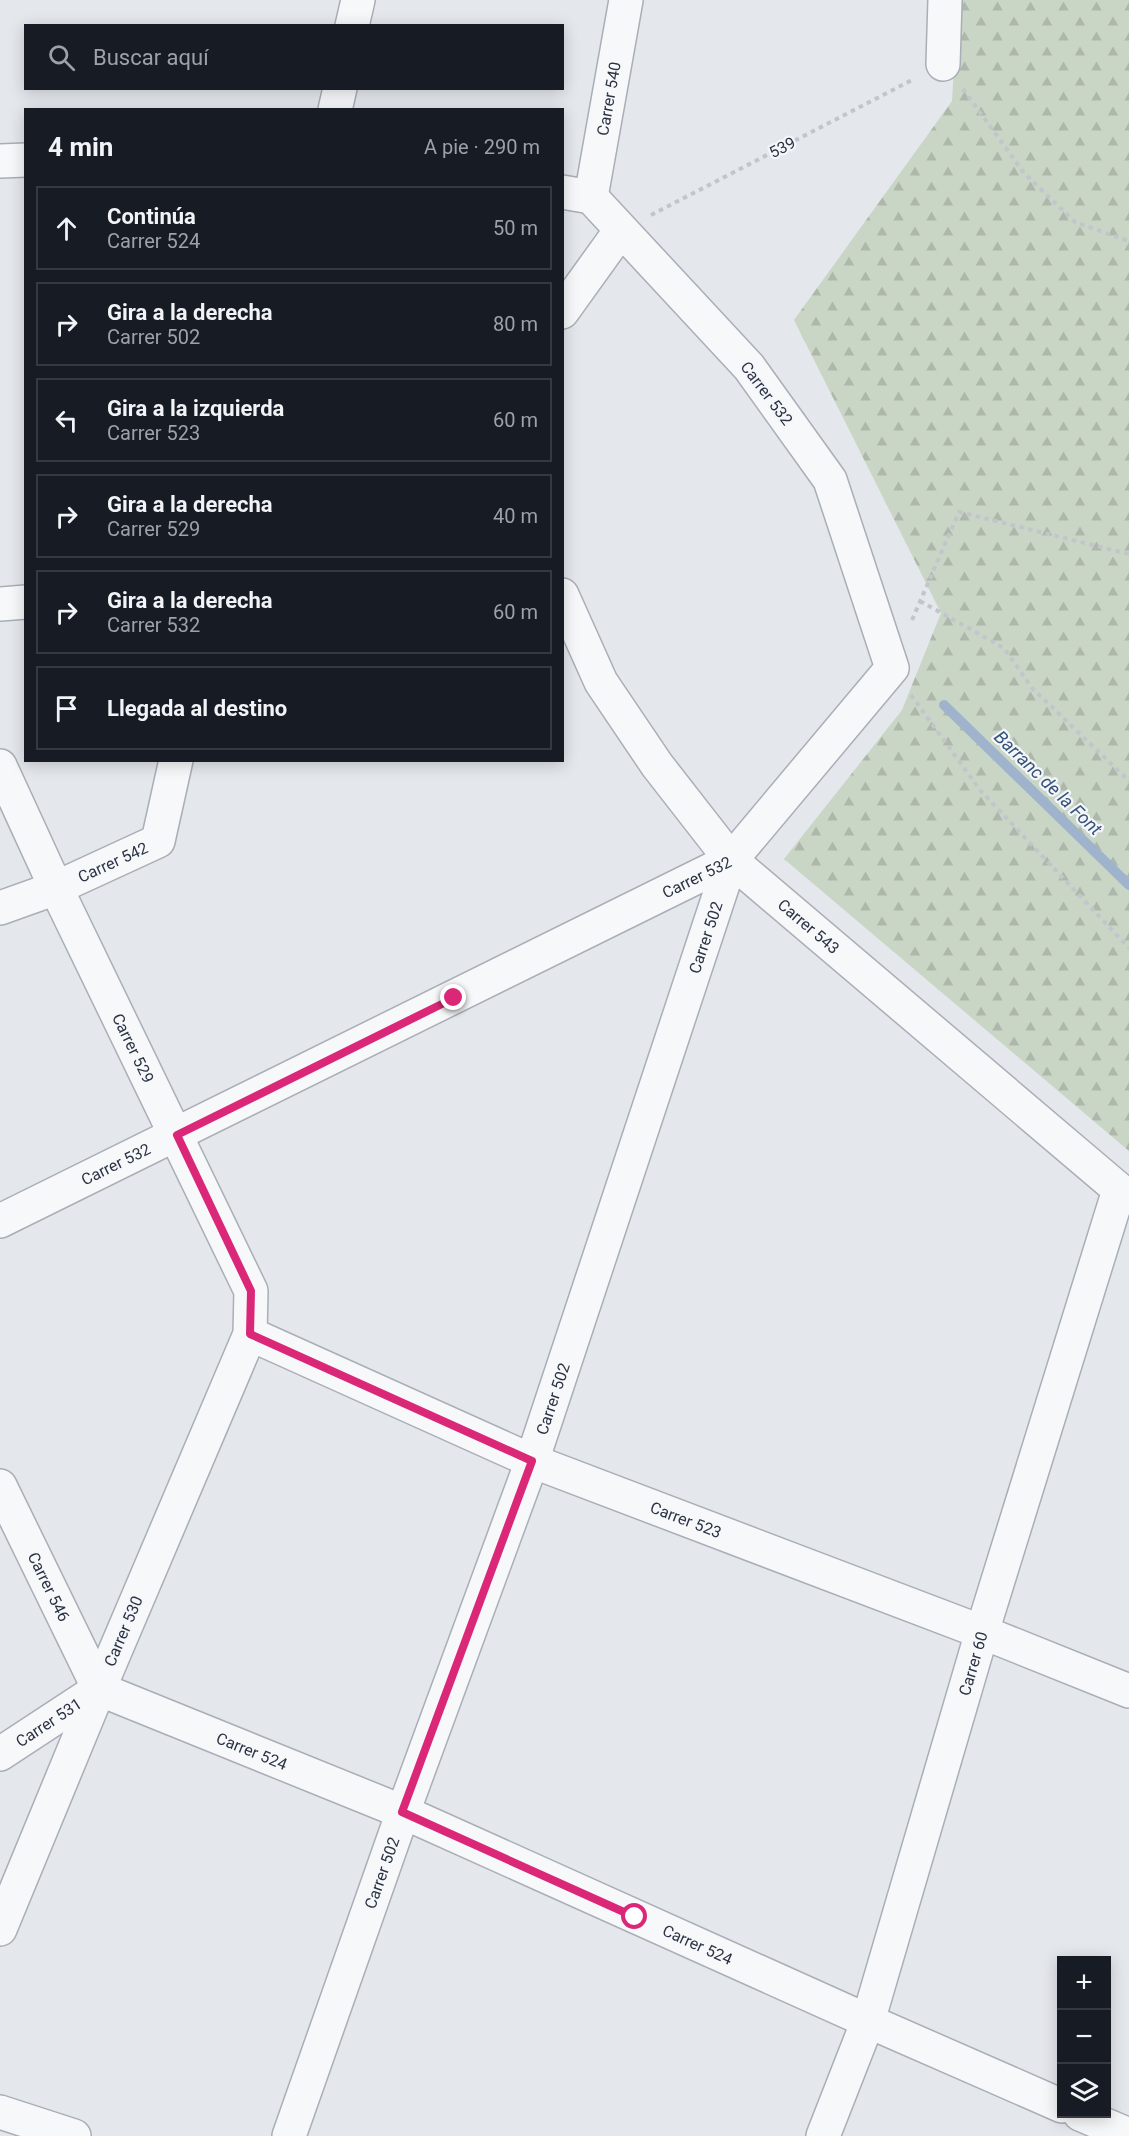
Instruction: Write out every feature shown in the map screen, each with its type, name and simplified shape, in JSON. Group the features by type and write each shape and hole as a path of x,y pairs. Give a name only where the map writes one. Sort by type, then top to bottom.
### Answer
{"street":[{"path":"352,24 358,0"},
{"name":"Carrer 540","path":"577,194 626,0"},
{"path":"944,64 945,0"},
{"path":"335,108 339,90"},
{"path":"0,161 24,160"},
{"name":"Carrer 532","path":"0,1221 731,860 892,668 830,480 749,367 621,230 577,194"},
{"path":"564,309 621,230"},
{"name":"Carrer 543","path":"564,599 601,682 657,765 731,860 1124,1194"},
{"path":"0,604 24,602"},
{"name":"Carrer 542","path":"56,888 158,841 176,762"},
{"name":"Carrer 529","path":"0,766 56,888 251,1291 250,1334"},
{"name":"Carrer 502","path":"289,2136 402,1812 532,1461 731,860"},
{"path":"0,908 56,888"},
{"name":"Carrer 60","path":"823,2136 868,2021 982,1632 1124,1194"},
{"name":"Carrer 523","path":"250,1334 532,1461 982,1632 1129,1691"},
{"name":"Carrer 530","path":"0,1929 250,1334"},
{"name":"Carrer 546","path":"0,1486 99,1689"},
{"name":"Carrer 531","path":"0,1754 99,1689"},
{"name":"Carrer 524","path":"99,1689 402,1812 1057,2104"},
{"path":"0,2112 74,2136"},
{"path":"1089,2118 1129,2135"}],"path":[{"name":"539","path":"621,230 944,64"},
{"path":"944,64 1024,173 1076,222 1129,241"},
{"path":"1129,554 959,512 892,668 980,790 1129,948"},
{"path":"920,601 1004,648 1032,688 1129,781"}],"green space":[{"path":"958,0 1129,0 1129,1151 784,859 902,710 941,613 794,320 952,101"}],"waterway":[{"name":"Barranc de la Font","path":"944,705 1129,885"}],"route":[{"path":"454,998 177,1135 251,1291 250,1334 532,1461 402,1812 635,1917"}]}
